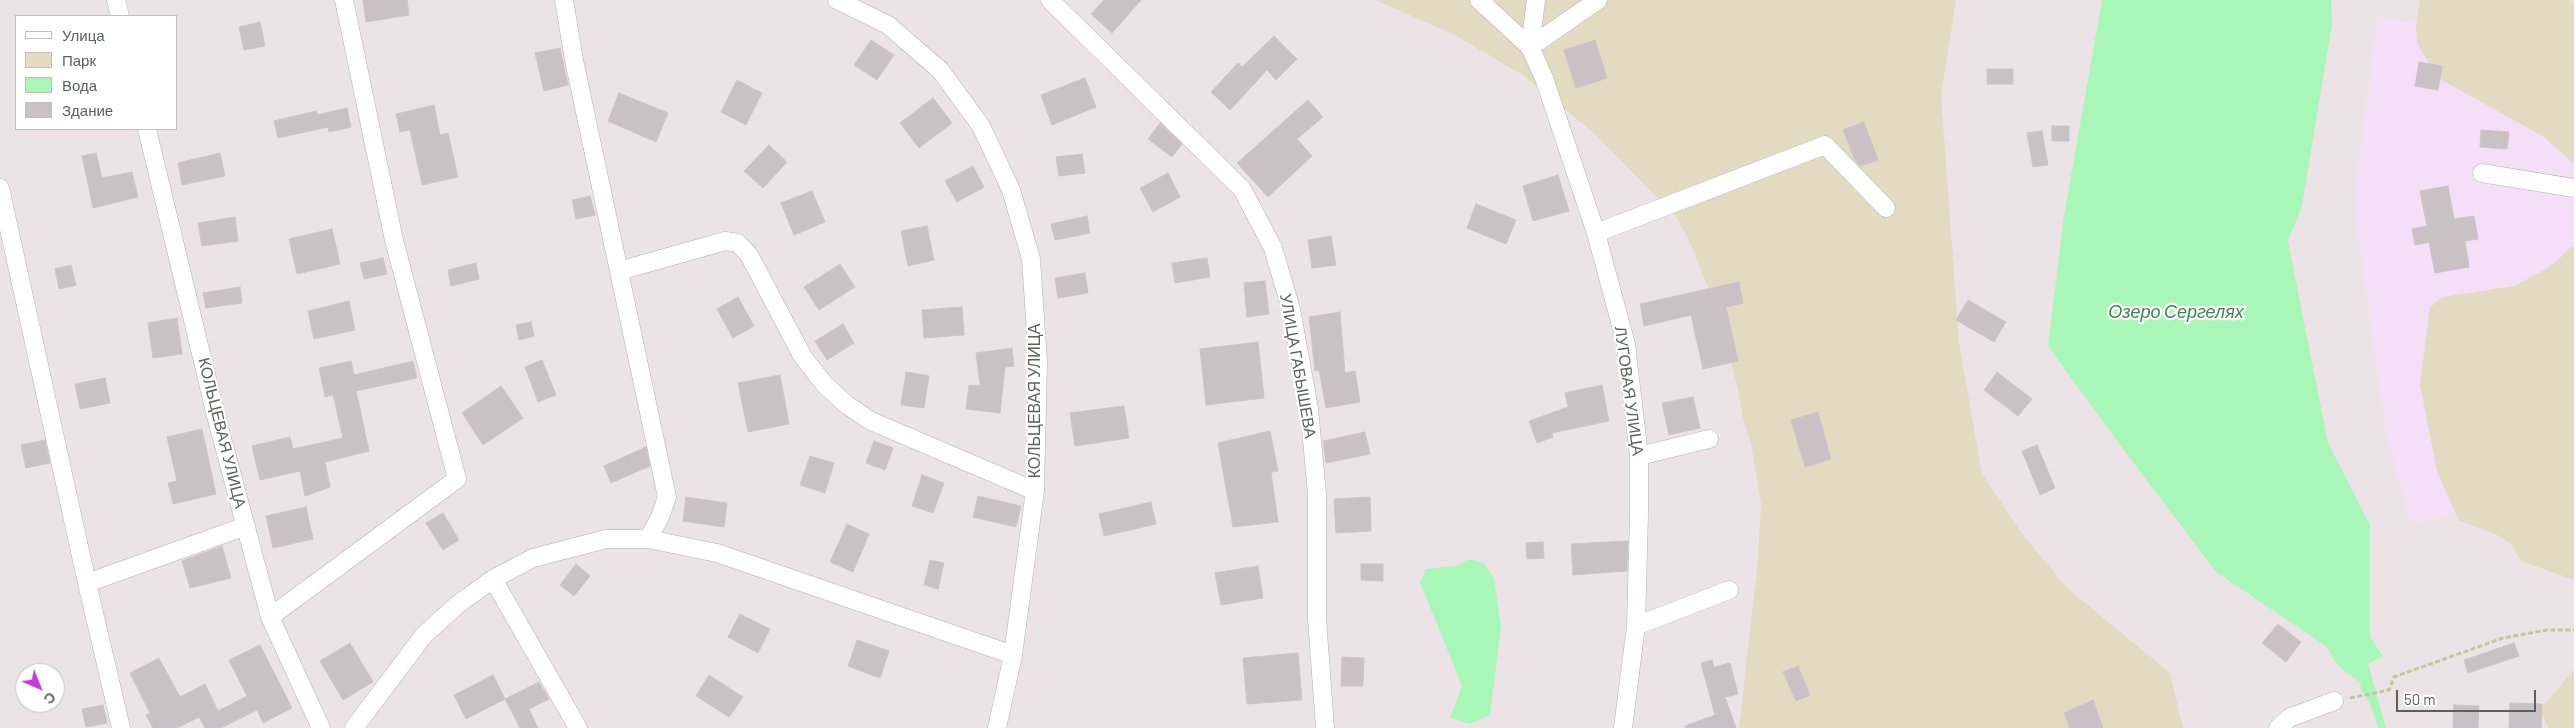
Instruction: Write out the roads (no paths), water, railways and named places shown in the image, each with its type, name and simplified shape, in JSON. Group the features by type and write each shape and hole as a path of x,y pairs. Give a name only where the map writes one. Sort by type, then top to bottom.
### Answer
{"street":[{"path":"116,0 120,15"},
{"path":"270,617 457,479 394,240 344,0"},
{"path":"564,0 574,60 667,497 660,518 648,539"},
{"name":"КОЛЬЦЕВАЯ УЛИЦА","path":"837,0 888,25 940,70 981,126 1010,190 1031,259 1038,362 1035,491 1013,655 997,728"},
{"name":"ЛУГОВАЯ УЛИЦА","path":"1479,0 1530,47 1544,78 1596,232 1626,344 1639,456 1636,626 1623,728"},
{"path":"1530,47 1536,0"},
{"path":"1530,47 1598,0"},
{"name":"УЛИЦА ГАБЫШЕВА","path":"1051,1 1242,188 1273,248 1291,308 1309,408 1317,494 1317,618 1325,728"},
{"name":"КОЛЬЦЕВАЯ УЛИЦА","path":"147,130 216,416 270,617 321,728"},
{"path":"1596,232 1825,145 1886,208"},
{"path":"2482,173 2574,188"},
{"path":"0,188 121,728"},
{"path":"619,271 725,241 738,243 749,256 803,357 825,385 848,405 871,421 1035,491"},
{"path":"1639,456 1709,439"},
{"path":"87,583 246,526"},
{"path":"354,728 424,635 457,605 493,579 533,558 579,544 606,539 648,539 717,553 1013,655"},
{"path":"493,579 578,728"},
{"path":"1636,626 1728,590"},
{"path":"2278,728 2289,718 2334,701"}],"water":[{"name":"Озеро Сергелях","path":"2102,0 2331,0 2332,24 2302,206 2288,241 2328,443 2370,525 2370,637 2383,656 2368,664 2386,728 2378,728 2370,704 2361,690 2360,682 2338,666 2326,646 2216,572 2048,346 2064,216"},
{"path":"1469,559 1485,564 1494,579 1501,627 1490,715 1470,724 1450,718 1462,686 1420,582 1426,569 1456,566"}]}
